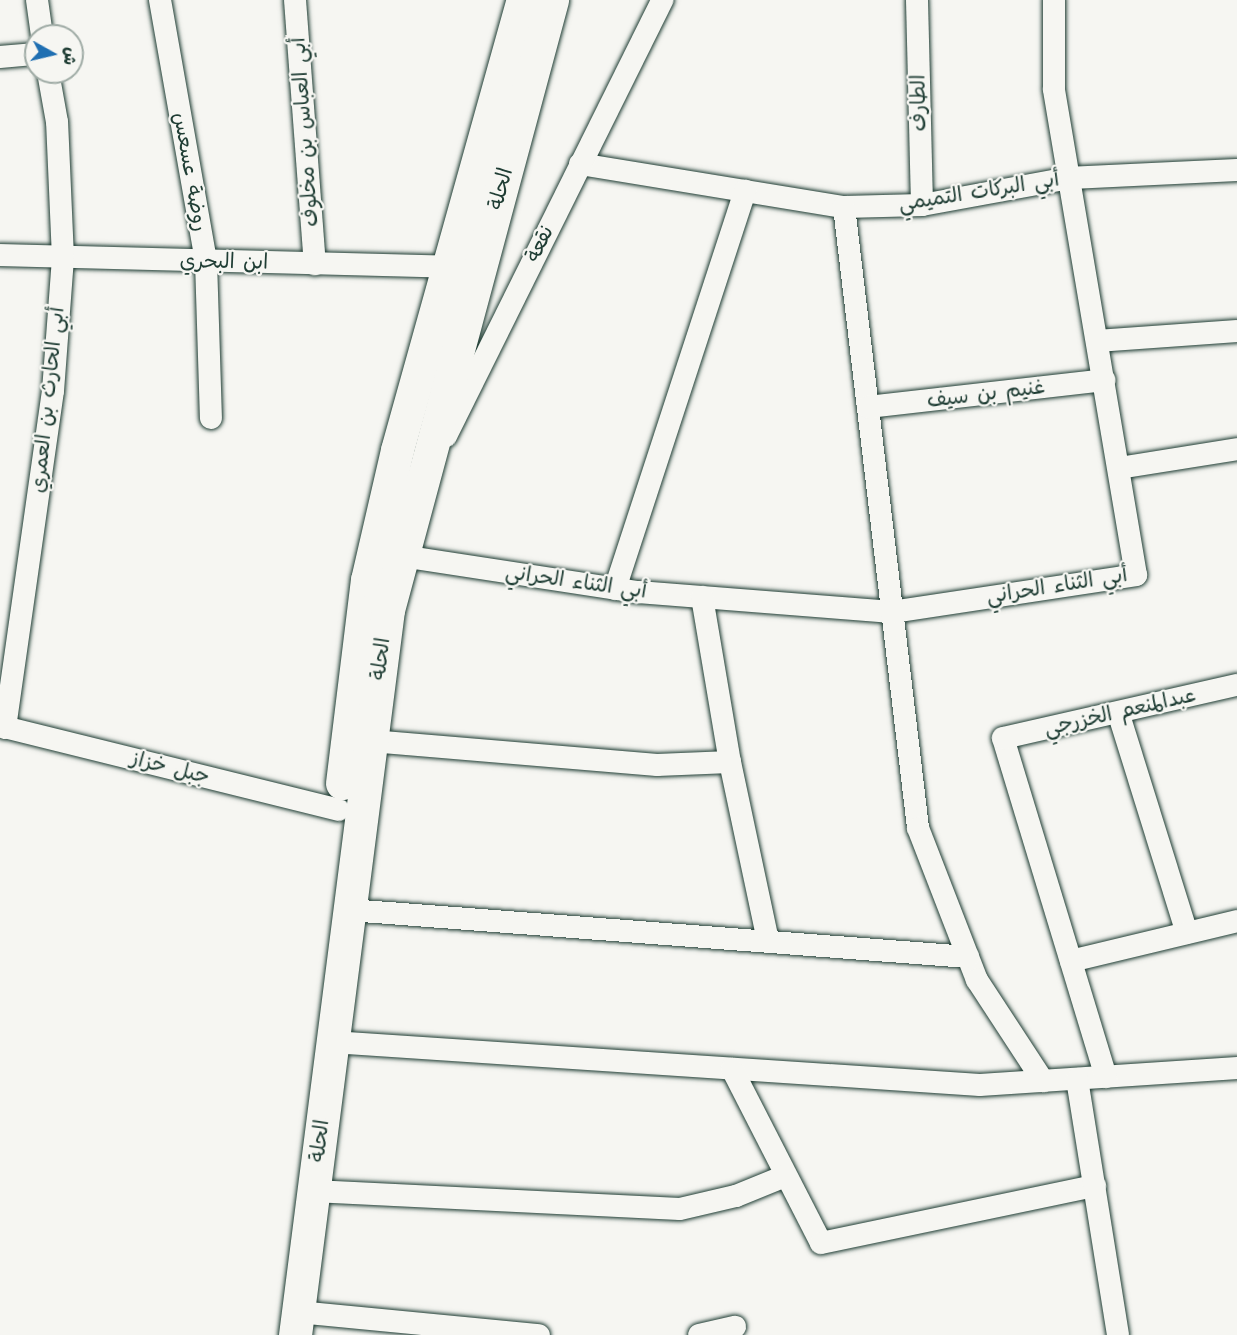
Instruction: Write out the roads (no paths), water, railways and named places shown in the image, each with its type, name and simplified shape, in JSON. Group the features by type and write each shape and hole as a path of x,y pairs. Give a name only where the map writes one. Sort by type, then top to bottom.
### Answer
{"main road":[{"name":"الحلة","path":"275,1335 367,580 397,450 523,0"},
{"name":"الحلة","path":"297,1323 388,610 552,0"}],"street":[{"path":"37,0 40,24"},
{"name":"روضة عسعس","path":"160,0 206,261 211,417"},
{"name":"أبي العباس بن مخلوف","path":"295,0 315,264"},
{"name":"نقعة","path":"420,488 662,0"},
{"name":"الطارف","path":"917,0 922,205"},
{"name":"أبي الثناء الحراني","path":"402,556 615,588 892,612 1136,575 1054,89 1054,0"},
{"path":"0,57 24,55"},
{"name":"أبي الحارث بن العمري","path":"3,727 53,391 63,258 57,122 50,84"},
{"name":"أبي البركات التميمي","path":"580,164 844,207 922,205 1069,178 1237,170"},
{"path":"615,588 745,191"},
{"path":"844,207 918,828 977,980 1043,1081"},
{"name":"ابن البحري","path":"0,255 449,267"},
{"path":"1097,341 1237,331"},
{"name":"غنيم بن سيف","path":"868,408 1104,380"},
{"path":"1119,468 1237,449"},
{"path":"702,597 730,762 768,941"},
{"name":"عبدالمنعم الخزرجي","path":"1071,961 1004,738 1119,715 1237,685"},
{"path":"1119,715 1187,933"},
{"name":"جبل خزاز","path":"3,727 339,810"},
{"path":"371,741 657,765 730,762"},
{"path":"349,910 968,957"},
{"path":"1106,1077 1071,961 1237,921"},
{"path":"332,1042 980,1085 1237,1068"},
{"path":"732,1069 817,1238 824,1244 1095,1186"},
{"path":"1077,1079 1118,1335"},
{"path":"313,1191 680,1209 736,1196 785,1176"},
{"path":"297,1323 539,1335"},
{"path":"699,1335 735,1328"}]}
